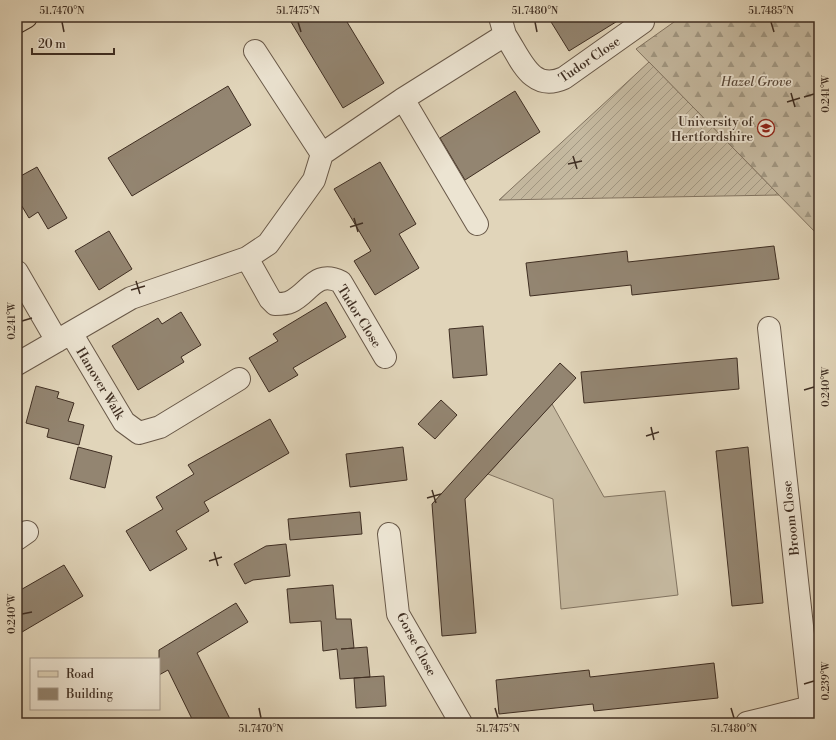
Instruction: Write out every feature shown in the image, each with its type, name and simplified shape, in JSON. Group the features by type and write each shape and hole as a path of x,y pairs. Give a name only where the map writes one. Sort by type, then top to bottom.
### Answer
{"main road":[{"path":"17,22 26,17"}],"street":[{"name":"Tudor Close","path":"322,154 403,99 503,26 532,76 542,82 553,83 564,78 643,22"},
{"path":"17,364 131,298 247,258 268,244 314,180 322,154 255,51"},
{"path":"403,99 477,224"},
{"name":"Tudor Close","path":"247,258 270,299 275,304 291,302 322,278 331,277 340,282 385,357"},
{"path":"17,272 64,337"},
{"name":"Broom Close","path":"769,328 815,708"},
{"name":"Hanover Walk","path":"64,337 124,422 139,433 160,427 239,379"},
{"name":"Gorse Close","path":"389,534 398,614 461,723"},
{"path":"747,723 815,708"}],"green space":[{"name":"Hazel Grove","path":"681,17 819,17 819,236 636,49"},
{"path":"649,62 779,195 499,200"},
{"path":"552,404 604,497 665,491 678,595 561,609 553,499 488,474"}],"building":[{"path":"288,17 344,17 384,83 343,108"},
{"path":"548,17 624,17 569,51"},
{"path":"228,86 251,125 132,196 108,158"},
{"path":"515,91 540,132 465,180 440,138"},
{"path":"380,162 416,224 399,234 419,268 375,295 354,261 371,251 334,189"},
{"path":"37,167 67,218 48,229 38,212 29,218 17,198 17,178"},
{"path":"109,231 132,269 99,290 75,251"},
{"path":"774,246 779,279 632,295 631,285 530,296 526,263 627,251 628,262"},
{"path":"326,302 346,337 293,368 298,375 269,392 249,358 278,341 273,334"},
{"path":"181,312 201,345 181,357 184,362 138,390 112,346 158,318 162,324"},
{"path":"483,326 487,375 453,378 449,329"},
{"path":"737,358 739,389 584,403 581,372"},
{"path":"560,363 576,378 465,499 476,633 442,636 432,504"},
{"path":"36,386 59,392 57,398 74,403 68,421 84,425 79,445 47,437 49,429 26,423"},
{"path":"441,400 457,415 435,439 418,424"},
{"path":"270,419 289,453 204,502 209,511 176,531 187,549 150,571 126,531 163,509 156,497 194,474 188,465"},
{"path":"78,447 112,456 105,488 70,479"},
{"path":"403,447 407,480 350,487 346,454"},
{"path":"748,447 763,603 732,606 716,451"},
{"path":"360,512 362,534 290,540 288,519"},
{"path":"286,544 290,576 253,580 245,584 234,564 266,546"},
{"path":"64,565 83,596 17,635 17,592"},
{"path":"333,585 336,619 351,619 354,648 367,647 370,677 340,679 337,649 323,651 321,621 290,623 287,589"},
{"path":"236,603 248,622 197,653 232,723 194,723 168,670 160,674 159,650"},
{"path":"714,663 718,698 594,711 593,704 499,714 496,680 589,670 590,677"},
{"path":"384,676 386,706 356,708 354,678"}],"place":[{"name":"University of Hertfordshire","path":"766,128"}]}
